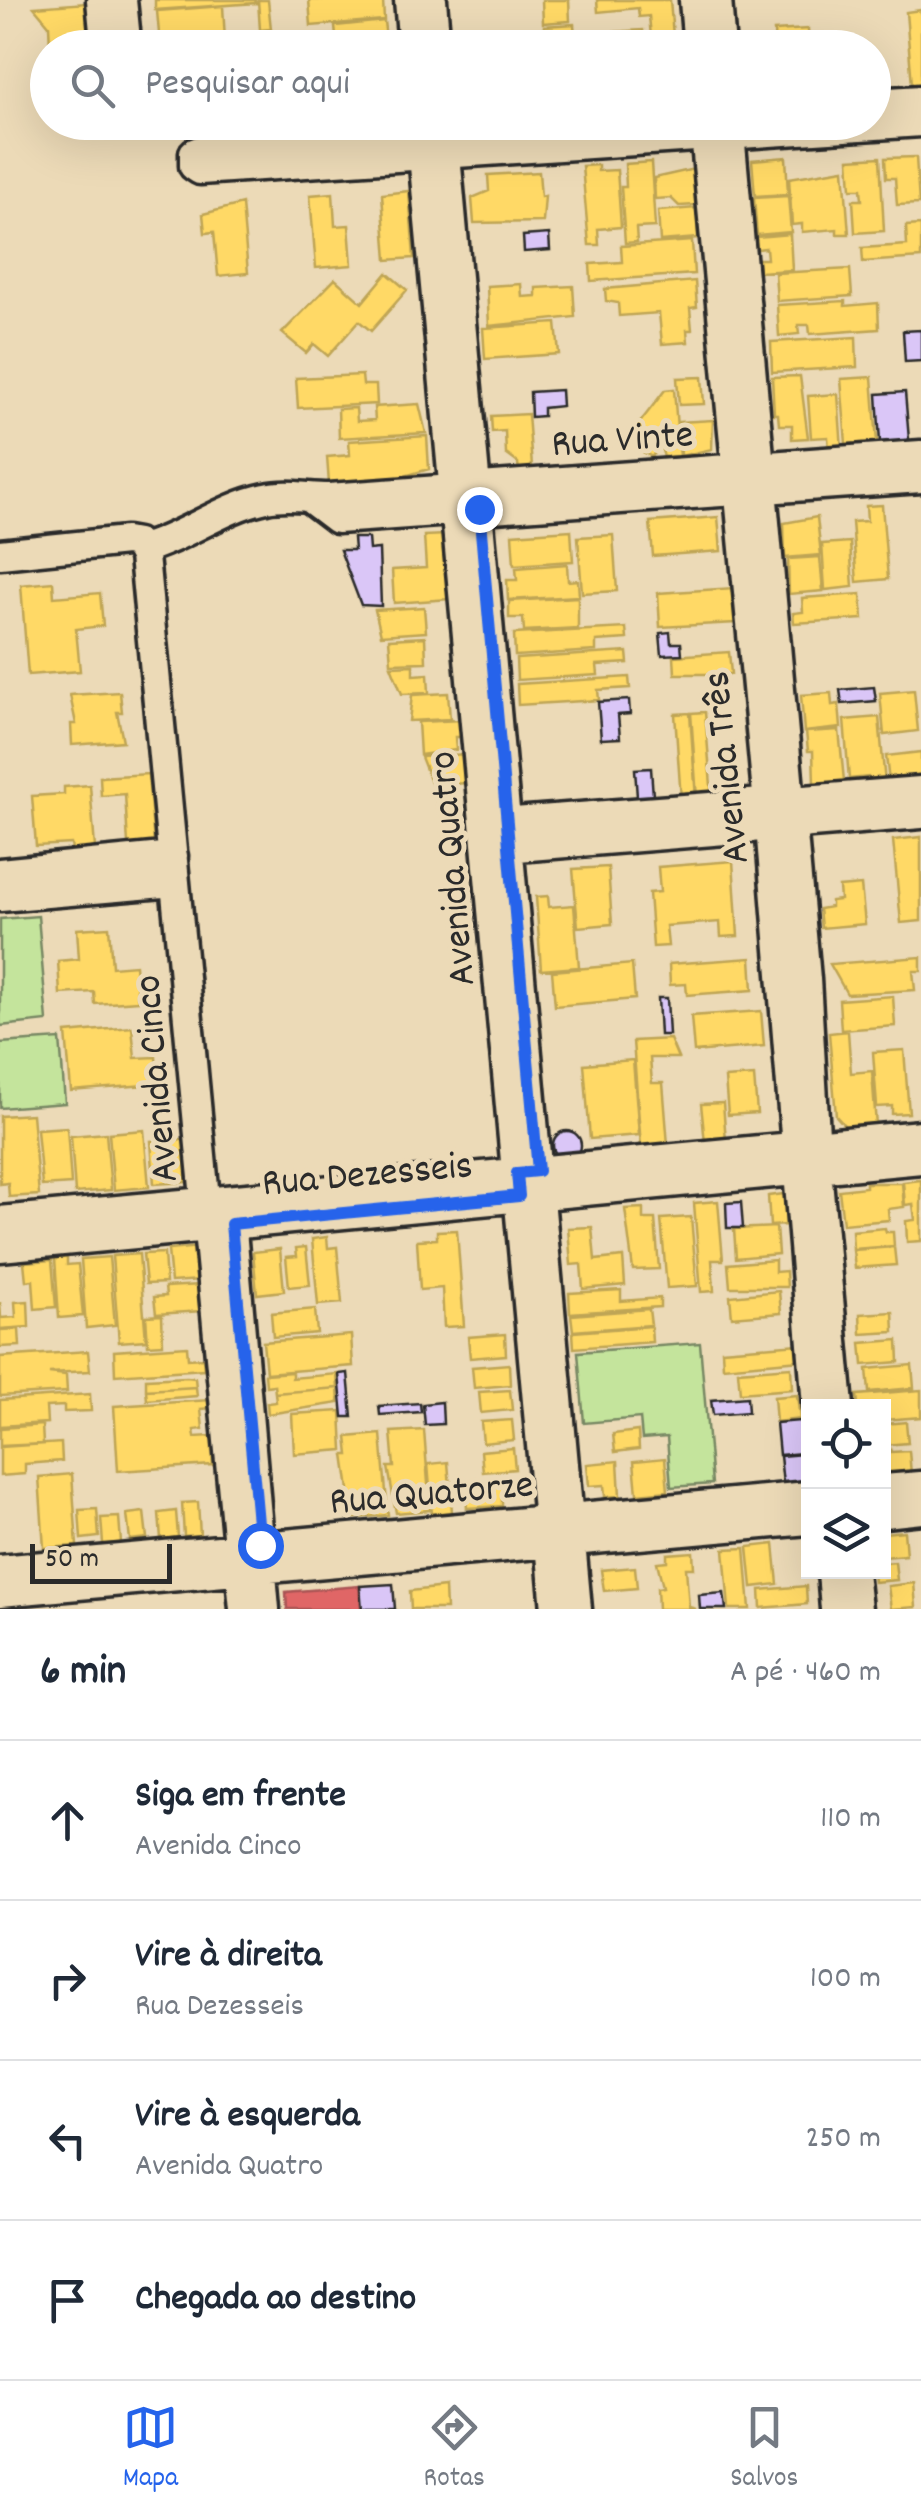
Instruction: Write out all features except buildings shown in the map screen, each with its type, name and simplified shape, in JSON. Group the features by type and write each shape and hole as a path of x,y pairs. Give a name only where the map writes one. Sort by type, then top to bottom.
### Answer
{"street":[{"path":"101,0 104,30"},
{"path":"122,0 125,30"},
{"path":"409,0 412,30"},
{"path":"432,0 434,30"},
{"path":"694,0 696,30"},
{"path":"717,0 720,30"},
{"path":"891,102 921,100"},
{"path":"891,123 921,122"},
{"path":"382,140 197,151 194,166 200,170 412,140"},
{"name":"Avenida Quatro","path":"433,140 559,1530 576,1609"},
{"name":"Avenida Três","path":"718,140 779,814 806,1158 818,1399"},
{"name":"Rua Vinte","path":"747,479 921,455"},
{"name":"Rua Vinte","path":"139,546 172,539 246,503 277,496 325,505 747,479 921,478"},
{"path":"0,554 139,546"},
{"name":"Avenida Cinco","path":"139,546 174,869 218,1213 250,1558 244,1609"},
{"path":"779,814 921,791"},
{"path":"497,836 779,814 921,814"},
{"path":"0,873 174,869"},
{"path":"0,897 174,869"},
{"name":"Rua Dezesseis","path":"806,1158 921,1135"},
{"name":"Avenida Três","path":"806,1158 838,1399"},
{"name":"Rua Dezesseis","path":"0,1221 218,1213 806,1158 921,1159"},
{"name":"Rua Dezesseis","path":"0,1247 218,1213"},
{"path":"891,1488 921,1486"},
{"name":"Rua Quatorze","path":"0,1570 250,1558 559,1530 801,1497"},
{"path":"891,1512 921,1509"},
{"name":"Rua Quatorze","path":"559,1530 801,1520"},
{"name":"Avenida Quatro","path":"556,1609 559,1530"},
{"name":"Avenida Cinco","path":"250,1558 266,1609"},
{"name":"Rua Quatorze","path":"0,1592 250,1558"},
{"path":"833,1579 835,1609"},
{"path":"855,1579 857,1609"}],"green space":[{"path":"38,916 47,1021 0,1026 0,919"},
{"path":"60,1039 65,1103 0,1108 0,1043"},
{"path":"700,1343 712,1484 671,1487 667,1437 642,1439 640,1418 584,1423 578,1352"}],"route":[{"path":"260,1545 231,1224 519,1196 517,1173 538,1171 479,509"}]}
